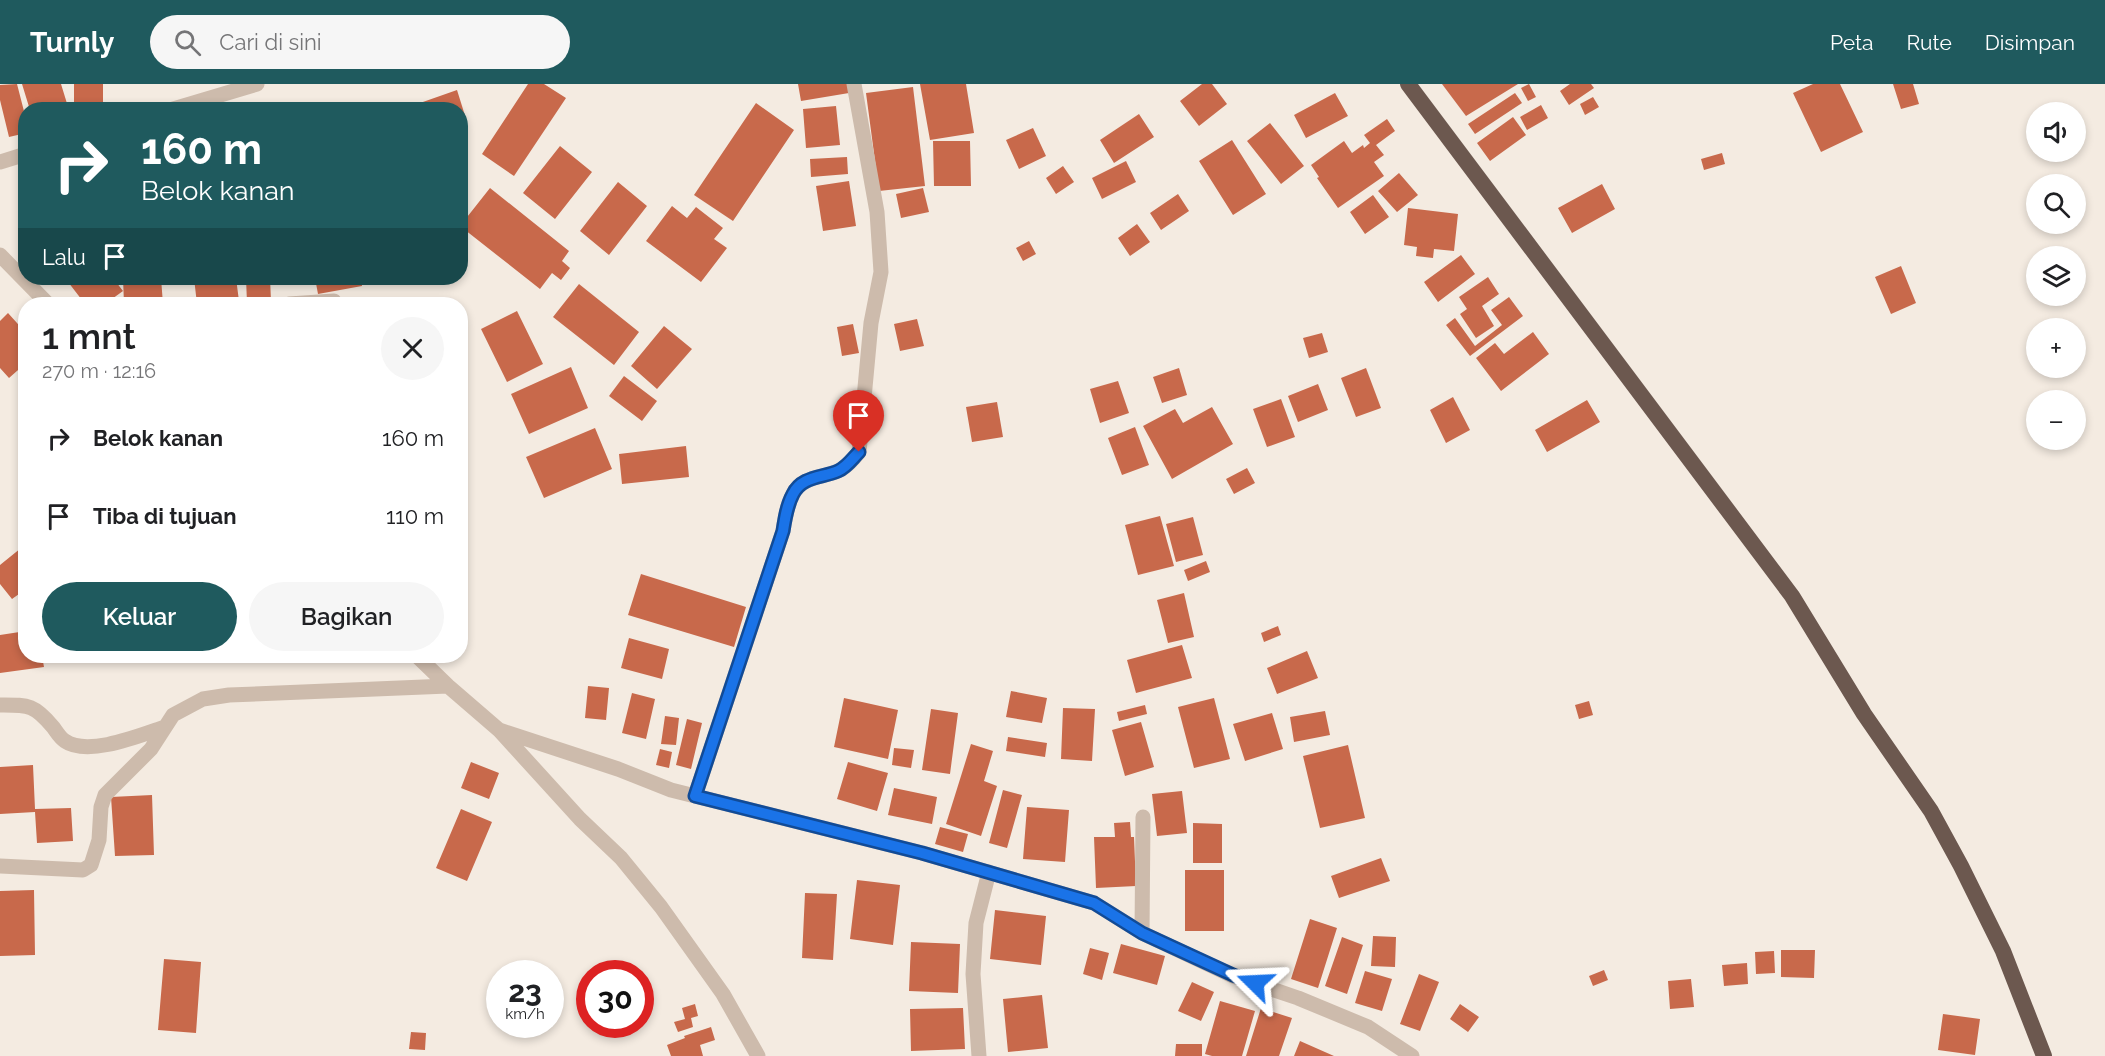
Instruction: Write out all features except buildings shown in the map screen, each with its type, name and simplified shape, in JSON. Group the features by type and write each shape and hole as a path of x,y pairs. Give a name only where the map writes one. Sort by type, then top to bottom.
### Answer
{"highway":[{"path":"1408,84 1792,596 1864,714 1931,812 1961,866 2003,951 2044,1056"}],"street":[{"path":"197,102 257,84"},
{"path":"695,796 794,492 804,481 837,472 849,464 859,452 871,323 881,272 877,212 854,84"},
{"path":"0,162 18,156"},
{"path":"0,255 18,273"},
{"path":"29,285 41,297"},
{"path":"424,663 499,730 580,819 621,858 723,994 758,1056"},
{"path":"0,866 83,870 92,865 99,840 101,807 105,795 152,748 173,715 188,705 203,699 229,695 448,686"},
{"path":"0,705 36,708 64,741 79,746 97,746 165,727"},
{"path":"499,730 618,769 671,790 989,872 1094,903 1142,933 1233,975 1368,1028 1412,1056"},
{"path":"1142,933 1143,817"},
{"path":"979,1056 973,974 976,923 989,872"}],"route":[{"path":"859,452 849,464 837,472 804,481 794,492 695,796 922,853 1094,903 1142,933 1255,983"}]}
